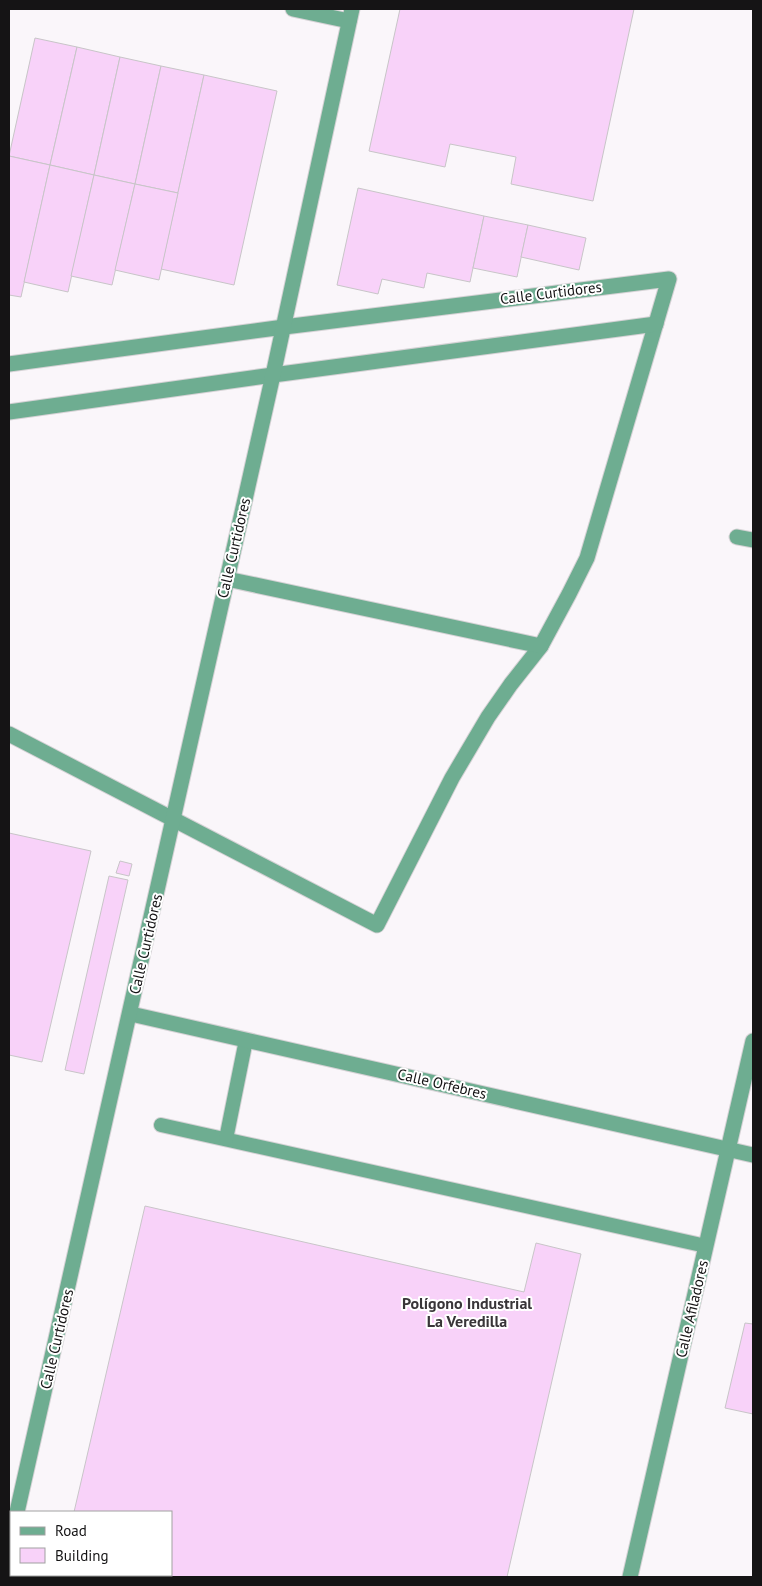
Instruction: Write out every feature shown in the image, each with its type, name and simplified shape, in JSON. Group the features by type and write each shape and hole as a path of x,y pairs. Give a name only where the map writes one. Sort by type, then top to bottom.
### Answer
{"street":[{"path":"293,9 350,15"},
{"name":"Calle Curtidores","path":"18,1511 284,326 350,15"},
{"name":"Calle Curtidores","path":"9,364 284,326 669,279 656,324"},
{"path":"9,412 656,324 587,558 570,594 541,646 488,717 452,778 377,925 9,734"},
{"path":"738,537 753,540"},
{"path":"227,579 541,646"},
{"name":"Calle Orfebres","path":"131,1014 753,1155"},
{"name":"Calle Afiladores","path":"630,1577 753,1041"}],"lane":[{"path":"226,1139 246,1040"},
{"path":"161,1125 706,1246"}],"building":[{"path":"400,9 634,9 593,201 511,184 516,157 450,144 445,167 369,151"},
{"path":"35,38 77,47 50,165 9,156"},
{"path":"77,47 120,57 94,175 50,165"},
{"path":"120,57 161,66 135,184 94,175"},
{"path":"161,66 204,75 178,193 135,184"},
{"path":"204,75 277,91 234,285 161,269"},
{"path":"9,156 50,165 21,297 9,295"},
{"path":"50,165 94,175 68,292 24,282"},
{"path":"94,175 135,184 112,285 71,276"},
{"path":"135,184 178,193 159,280 115,270"},
{"path":"358,188 484,216 470,282 427,273 424,288 382,279 378,294 337,285"},
{"path":"484,216 528,225 517,277 473,268"},
{"path":"528,225 586,238 579,270 521,257"},
{"path":"9,833 91,851 42,1062 9,1055"},
{"path":"120,861 132,864 129,876 116,873"},
{"path":"109,876 128,880 84,1074 65,1070"},
{"path":"145,1206 524,1292 536,1243 581,1254 507,1577 147,1577 142,1576 172,1576 172,1511 74,1511"},
{"path":"745,1323 753,1324 753,1414 725,1408"}],"district":[{"name":"Polígono Industrial La Veredilla","path":"467,1312"}]}
